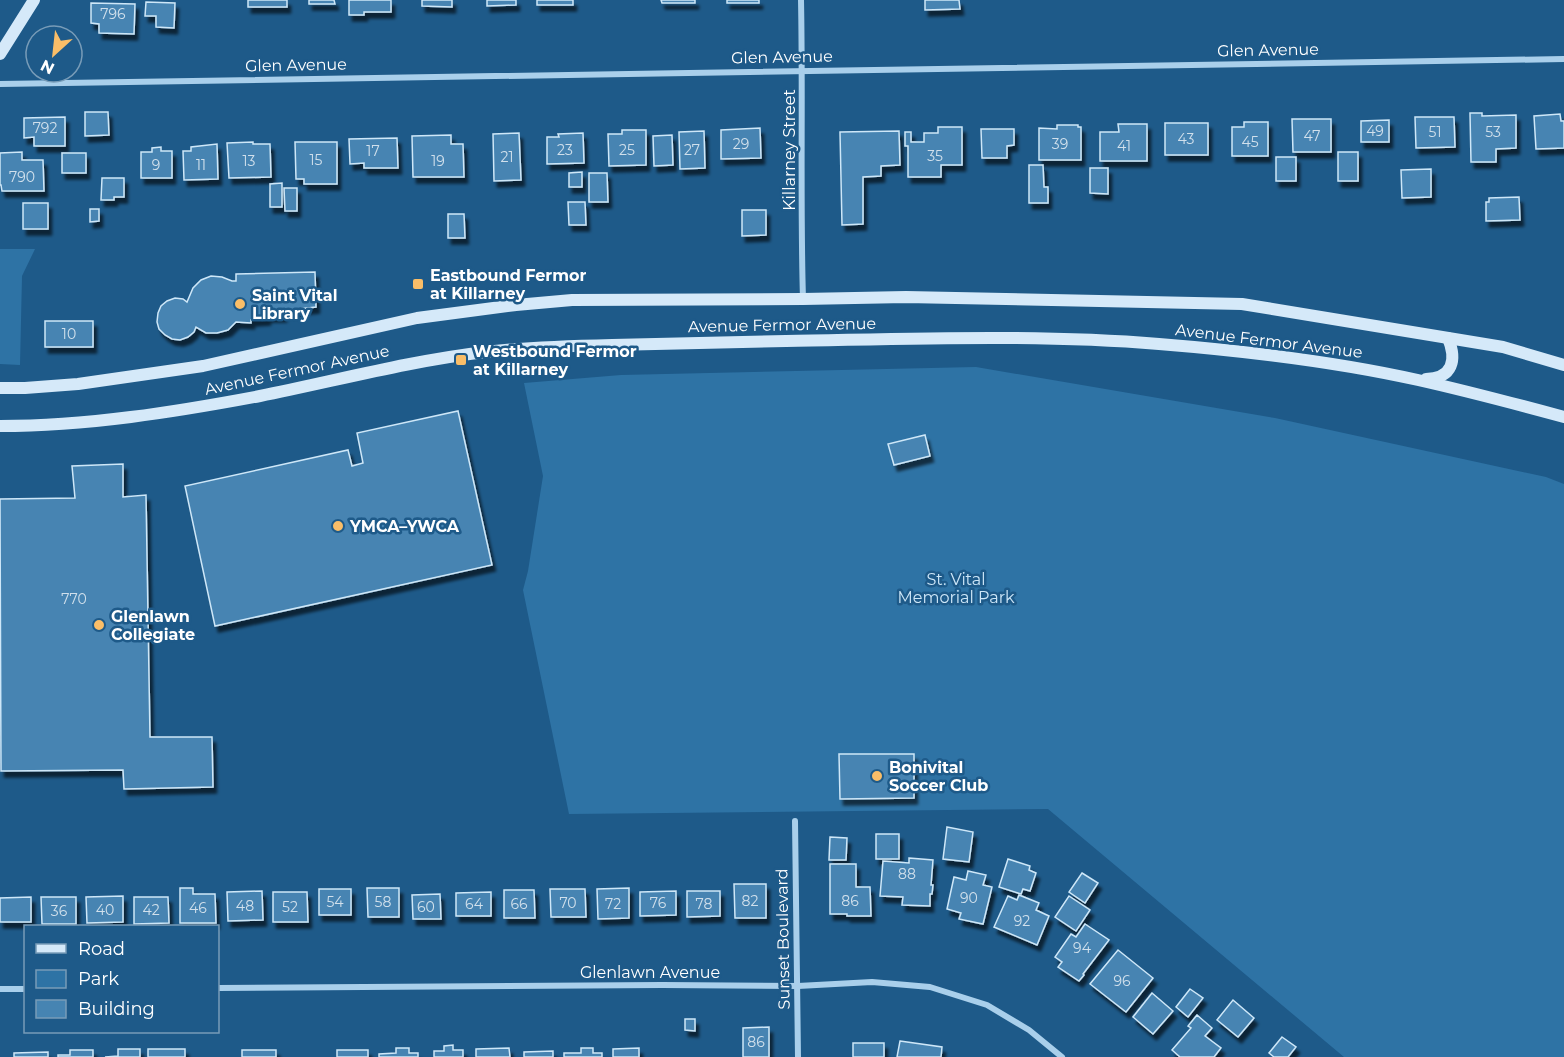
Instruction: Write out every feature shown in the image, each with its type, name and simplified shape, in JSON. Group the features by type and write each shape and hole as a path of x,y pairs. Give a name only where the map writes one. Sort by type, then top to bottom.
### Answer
{"main road":[{"path":"0,54 34,0"},
{"name":"Avenue Fermor Avenue","path":"0,388 78,384 203,366 417,318 572,300 906,297 1242,304 1503,347 1564,365"},
{"path":"1416,379 1435,379 1444,375 1450,368 1453,358 1448,338"},
{"name":"Avenue Fermor Avenue","path":"0,426 90,421 160,412 263,395 423,361 523,347 953,339 1073,339 1156,343 1241,351 1329,363 1416,379 1564,417"}],"street":[{"name":"Killarney Street","path":"801,0 803,299"},
{"name":"Glen Avenue","path":"0,84 1564,59"},
{"name":"Sunset Boulevard","path":"795,821 798,1057"},
{"name":"Glenlawn Avenue","path":"219,988 798,986 872,982 930,987 987,1005 1029,1030 1062,1057"},
{"path":"0,989 24,989"}],"green space":[{"path":"0,249 35,249 22,276 20,365 0,364"},
{"name":"St. Vital Memorial Park","path":"976,367 1275,418 1546,477 1564,484 1564,1057 1344,1057 1048,809 569,814 523,590 543,476 524,383 621,375"}],"building":[{"path":"248,0 287,0 287,7 248,7"},
{"path":"309,0 334,0 335,4 309,4"},
{"path":"349,0 391,0 391,12 364,12 364,15 349,15"},
{"path":"422,0 452,0 452,7 422,6"},
{"path":"487,0 516,0 516,5 487,6"},
{"path":"537,0 573,0 573,5 537,5"},
{"path":"661,0 695,0 695,3 662,3"},
{"path":"727,0 759,0 759,3 727,3"},
{"path":"925,0 959,0 960,9 925,10"},
{"path":"146,2 175,3 174,28 156,27 156,16 145,16"},
{"path":"91,3 135,4 134,34 99,33 99,24 91,23"},
{"path":"85,112 108,112 109,135 85,136"},
{"path":"1470,113 1482,113 1482,116 1516,115 1516,148 1496,149 1496,162 1471,162"},
{"path":"1560,114 1561,121 1564,121 1564,148 1536,149 1534,116"},
{"path":"65,117 65,146 34,146 34,137 24,138 24,118"},
{"path":"1415,117 1454,117 1455,147 1416,148"},
{"path":"1292,119 1331,119 1331,152 1293,152"},
{"path":"1389,120 1389,142 1361,142 1361,121"},
{"path":"1244,122 1268,122 1268,156 1232,156 1232,127 1244,127"},
{"path":"1165,123 1208,123 1208,155 1165,155"},
{"path":"1118,124 1147,124 1147,161 1100,161 1100,132 1119,132"},
{"path":"1057,125 1081,127 1081,160 1039,160 1039,128 1057,129"},
{"path":"938,127 962,127 962,165 941,165 941,177 908,177 908,146 905,146 905,132 911,132 911,142 924,142 924,133 938,133"},
{"path":"760,128 761,158 721,159 721,130"},
{"path":"981,129 1014,129 1014,145 1007,146 1007,158 982,158"},
{"path":"622,130 646,130 646,165 609,166 608,134 622,134"},
{"path":"704,131 705,168 680,169 679,132"},
{"path":"899,131 900,165 881,166 881,176 863,177 863,224 842,225 840,132"},
{"path":"519,133 521,180 494,181 493,134"},
{"path":"583,133 584,163 547,164 547,137"},
{"path":"451,135 451,144 463,144 464,177 413,177 412,136"},
{"path":"672,135 673,165 654,166 653,136"},
{"path":"397,138 398,168 364,168 364,163 350,164 349,139"},
{"path":"253,142 253,144 270,144 271,177 229,178 227,143"},
{"path":"295,142 337,142 337,184 304,184 304,179 296,179"},
{"path":"217,144 218,179 184,180 183,151 191,151 191,147"},
{"path":"161,147 161,151 172,151 172,178 141,178 141,152 152,152 152,148"},
{"path":"22,152 22,160 43,160 44,191 2,191 0,153"},
{"path":"1338,152 1358,152 1358,181 1338,181"},
{"path":"62,153 86,153 86,173 62,173"},
{"path":"1276,157 1296,157 1296,181 1276,181"},
{"path":"1029,165 1043,165 1044,187 1048,187 1048,203 1029,203"},
{"path":"1090,168 1108,168 1108,194 1090,193"},
{"path":"1431,169 1431,197 1402,198 1401,170"},
{"path":"582,172 582,187 569,187 569,173"},
{"path":"589,173 607,173 608,202 589,202"},
{"path":"102,178 124,178 124,197 101,200"},
{"path":"282,183 282,207 270,207 270,184"},
{"path":"284,188 297,188 297,211 285,211"},
{"path":"1519,197 1520,220 1486,221 1486,202 1489,202 1489,198"},
{"path":"568,202 585,202 586,225 569,225"},
{"path":"23,203 48,203 48,229 23,229"},
{"path":"90,209 99,209 99,221 90,222"},
{"path":"742,210 766,210 766,235 742,236"},
{"path":"448,214 464,214 465,238 448,238"},
{"name":"Saint Vital Library","path":"315,272 316,307 299,309 299,312 283,312 283,316 267,316 267,319 251,320 251,323 236,322 228,330 217,333 206,333 196,327 188,337 180,340 172,339 159,329 157,322 161,306 175,298 187,302 193,288 201,280 211,276 236,281 236,274"},
{"path":"45,321 93,321 93,347 45,347"},
{"name":"YMCA–YWCA","path":"458,411 492,565 215,626 185,486 348,450 352,466 363,463 357,433"},
{"path":"925,435 930,456 894,465 888,444"},
{"path":"123,464 123,497 146,495 150,737 212,737 213,787 124,789 123,770 1,771 0,499 75,498 72,466"},
{"name":"Bonivital Soccer Club","path":"839,754 914,754 914,798 840,799"},
{"path":"947,827 973,832 969,862 943,859"},
{"path":"876,834 899,834 899,859 876,859"},
{"path":"830,837 847,838 846,860 829,860"},
{"path":"909,858 933,860 930,906 902,905 903,897 880,896 883,861 909,863"},
{"path":"1008,859 1030,866 1029,870 1036,873 1030,891 1023,889 1021,894 999,887"},
{"path":"830,864 856,864 856,887 870,887 871,916 830,914"},
{"path":"968,871 986,875 983,885 992,887 983,924 959,919 961,913 947,909 954,877 966,880"},
{"path":"1082,873 1098,883 1085,903 1069,892"},
{"path":"734,884 766,884 766,918 735,918"},
{"path":"180,888 193,888 193,894 215,894 216,923 180,923"},
{"path":"367,888 399,888 399,917 368,917"},
{"path":"629,888 629,918 598,919 597,889"},
{"path":"319,889 351,889 351,915 319,915"},
{"path":"550,889 585,889 586,917 551,917"},
{"path":"504,890 534,890 535,918 504,918"},
{"path":"262,891 263,920 228,921 227,892"},
{"path":"676,891 676,915 640,916 640,892"},
{"path":"687,891 720,891 720,916 687,917"},
{"path":"273,892 307,892 308,922 273,922"},
{"path":"491,892 491,916 456,916 456,893"},
{"path":"440,894 441,919 413,919 412,895"},
{"path":"1019,895 1039,903 1036,910 1049,916 1037,945 994,927 1008,896 1017,900"},
{"path":"123,896 123,922 87,923 86,897"},
{"path":"1069,896 1090,910 1076,931 1055,917"},
{"path":"31,897 31,922 0,922 0,898"},
{"path":"41,897 76,897 76,924 42,924"},
{"path":"134,897 168,897 169,923 134,924"},
{"path":"1085,924 1109,940 1079,981 1058,967 1062,962 1055,957 1071,934 1076,937"},
{"path":"1118,950 1153,978 1126,1012 1090,984"},
{"path":"1190,989 1203,998 1188,1017 1176,1007"},
{"path":"1152,993 1173,1011 1153,1034 1133,1017"},
{"path":"1233,1000 1254,1018 1238,1037 1217,1020"},
{"path":"1197,1015 1212,1028 1205,1036 1221,1048 1214,1057 1180,1057 1172,1050 1191,1028 1188,1026"},
{"path":"685,1019 695,1019 695,1031 685,1030"},
{"path":"769,1027 769,1057 743,1057 743,1028"},
{"path":"1282,1037 1296,1047 1288,1057 1274,1057 1269,1053"},
{"path":"900,1041 942,1047 941,1057 897,1057"},
{"path":"853,1043 884,1043 884,1057 853,1057"},
{"path":"453,1045 453,1050 463,1050 463,1057 434,1057 434,1051 444,1051 444,1046"},
{"path":"396,1048 409,1048 409,1053 418,1053 418,1057 379,1057 379,1054 396,1053"},
{"path":"509,1048 510,1057 476,1057 476,1049"},
{"path":"581,1048 593,1048 593,1053 602,1053 602,1057 564,1057 564,1053 581,1053"},
{"path":"639,1048 639,1057 613,1057 613,1049"},
{"path":"118,1049 140,1049 140,1057 105,1057 118,1056"},
{"path":"148,1049 185,1049 185,1057 148,1057"},
{"path":"70,1050 93,1050 93,1057 58,1057 58,1055 70,1055"},
{"path":"242,1050 276,1050 276,1057 242,1057"},
{"path":"337,1050 368,1050 368,1057 337,1057"},
{"path":"553,1051 553,1057 524,1057 524,1052"},
{"path":"48,1052 48,1057 14,1057 14,1053"}],"place":[{"name":"Eastbound Fermor at Killarney","path":"418,284"},
{"name":"Saint Vital Library","path":"240,304"},
{"name":"Westbound Fermor at Killarney","path":"461,360"},
{"name":"YMCA–YWCA","path":"338,526"},
{"name":"Glenlawn Collegiate","path":"99,625"},
{"name":"Bonivital Soccer Club","path":"877,776"}]}
